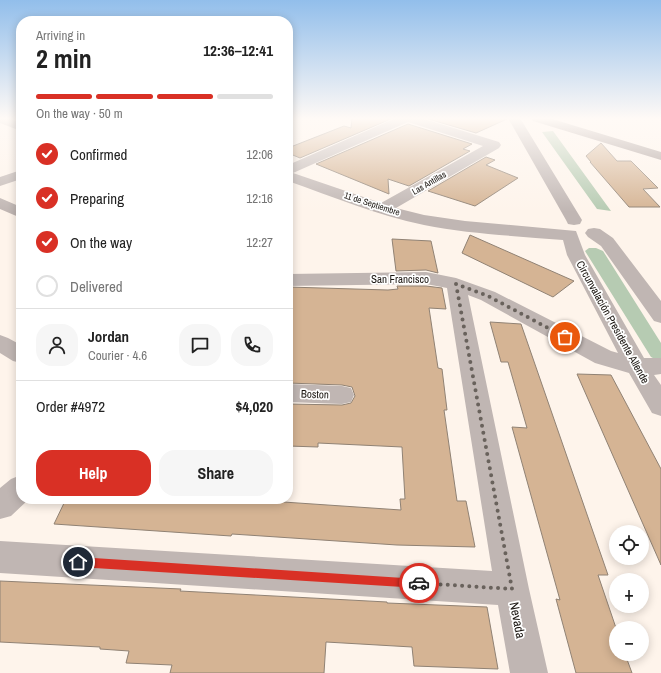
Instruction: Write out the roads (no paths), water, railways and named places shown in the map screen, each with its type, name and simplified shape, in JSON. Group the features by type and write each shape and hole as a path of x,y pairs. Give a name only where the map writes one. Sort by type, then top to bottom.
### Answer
{"main road":[{"path":"639,149 661,156"}],"street":[{"path":"293,168 335,149"},
{"name":"Las Antillas","path":"384,208 486,149"},
{"name":"Circunvalación Presidente Allende","path":"530,149 569,225 576,255 637,367 661,406"},
{"path":"0,182 16,176"},
{"name":"11 de Septiembre","path":"293,178 384,208 426,220 458,224 569,225"},
{"path":"569,225 590,225 595,231 594,233 607,242 661,316"},
{"name":"San Francisco","path":"293,280 426,278 456,284 488,296 603,357 637,367 661,366"},
{"name":"Nevada","path":"456,284 512,589 529,673"},
{"path":"0,343 16,352"},
{"name":"Boston","path":"293,393 342,395"},
{"path":"0,506 16,492"},
{"path":"0,557 512,589"}]}
